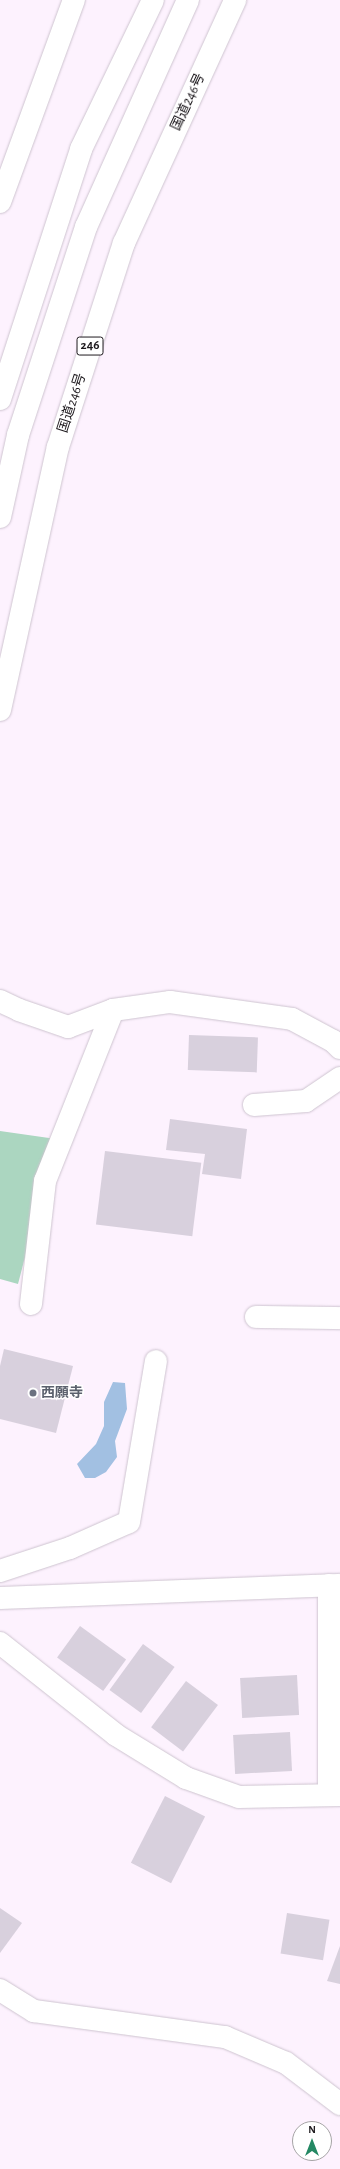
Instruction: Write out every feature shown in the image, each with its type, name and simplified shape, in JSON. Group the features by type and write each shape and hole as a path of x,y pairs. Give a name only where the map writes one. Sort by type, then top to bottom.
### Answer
{"main road":[{"path":"0,202 4,174 74,0"},
{"path":"0,399 81,150 153,0"},
{"path":"0,517 18,435 86,227 188,0"},
{"name":"国道246号","path":"0,710 58,447 121,251 235,0"},
{"path":"9,1005 68,1027 113,1010 170,1002 292,1019 333,1041 340,1048"},
{"path":"31,1304 45,1181 113,1010"},
{"path":"254,1105 306,1101 340,1078"},
{"path":"256,1317 340,1318"},
{"path":"0,1571 70,1548 129,1522 156,1362"},
{"path":"0,1598 334,1585 335,1795 239,1796 186,1778 116,1735 0,1643"},
{"path":"0,1990 34,2011 225,2037 286,2063 340,2104"}],"green space":[{"path":"0,1131 56,1139 18,1284 0,1279"}],"water":[{"path":"113,1382 125,1383 127,1409 115,1441 117,1457 106,1472 95,1478 85,1478 77,1464 96,1444 104,1426 104,1402"}],"building":[{"path":"189,1035 258,1037 257,1072 188,1070"},
{"path":"170,1119 247,1129 241,1179 202,1174 205,1154 166,1150"},
{"path":"105,1151 201,1163 192,1236 96,1224"},
{"name":"西願寺","path":"4,1349 73,1366 56,1433 0,1419 0,1366"},
{"path":"80,1626 126,1660 103,1691 57,1658"},
{"path":"143,1644 175,1667 141,1713 109,1690"},
{"path":"297,1675 299,1715 242,1718 240,1678"},
{"path":"186,1681 218,1705 183,1751 151,1727"},
{"path":"290,1732 292,1771 235,1774 233,1735"},
{"path":"165,1796 205,1816 171,1883 131,1863"},
{"path":"0,1908 22,1923 0,1953"},
{"path":"287,1913 329,1920 323,1960 281,1953"},
{"path":"340,1946 340,1984 327,1981"}],"place":[{"name":"西願寺","path":"33,1393"}]}
